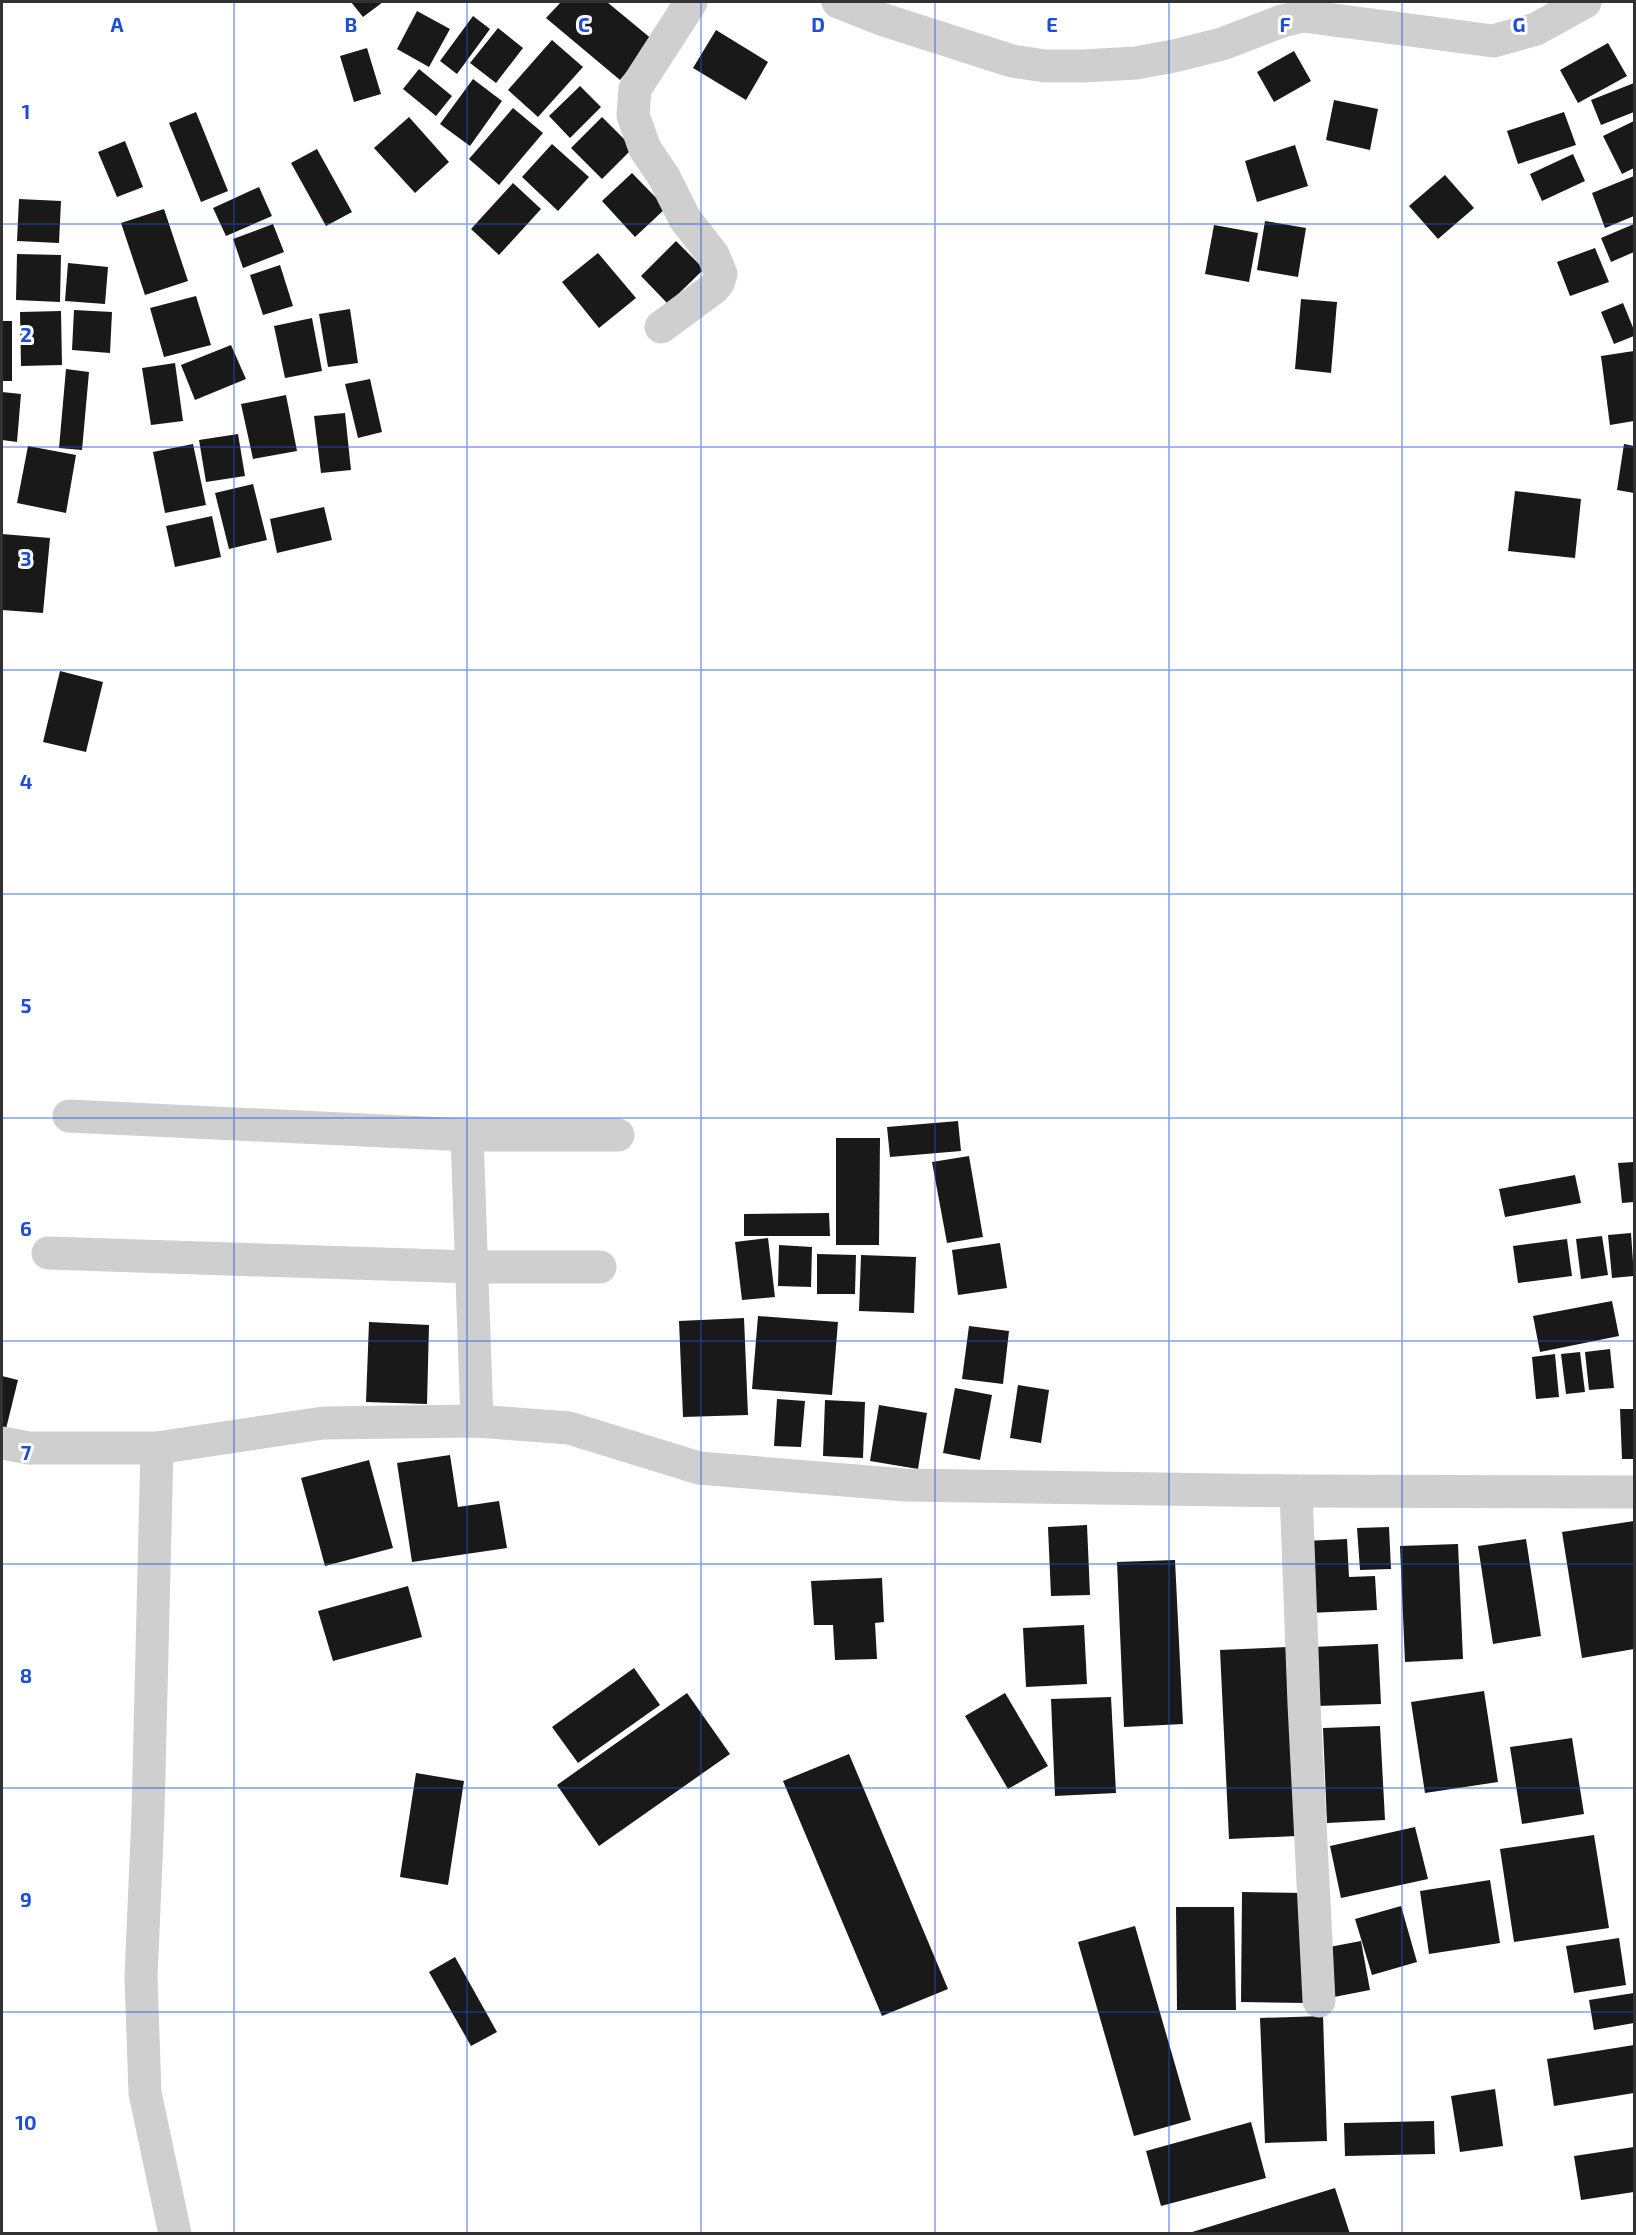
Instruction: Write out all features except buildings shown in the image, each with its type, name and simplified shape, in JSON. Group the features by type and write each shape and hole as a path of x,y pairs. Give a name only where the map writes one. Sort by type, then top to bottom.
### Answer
{"street":[{"path":"661,327 714,288 720,274 713,255 685,219 664,177 645,149 633,115 635,90 691,2"},
{"path":"858,5 1012,61 1045,66 1083,66 1136,63 1174,56 1222,44 1282,21 1303,16 1493,41 1536,29 1585,2"},
{"path":"69,1116 467,1135 618,1136"},
{"path":"467,1135 477,1421"},
{"path":"48,1253 472,1267 600,1267"},
{"path":"2,1443 29,1448 157,1448 323,1423 477,1421 569,1428 699,1468 905,1485 1296,1491 1635,1492"},
{"path":"157,1448 142,1998 145,2093 175,2234"},
{"path":"1296,1491 1319,2001"}]}
